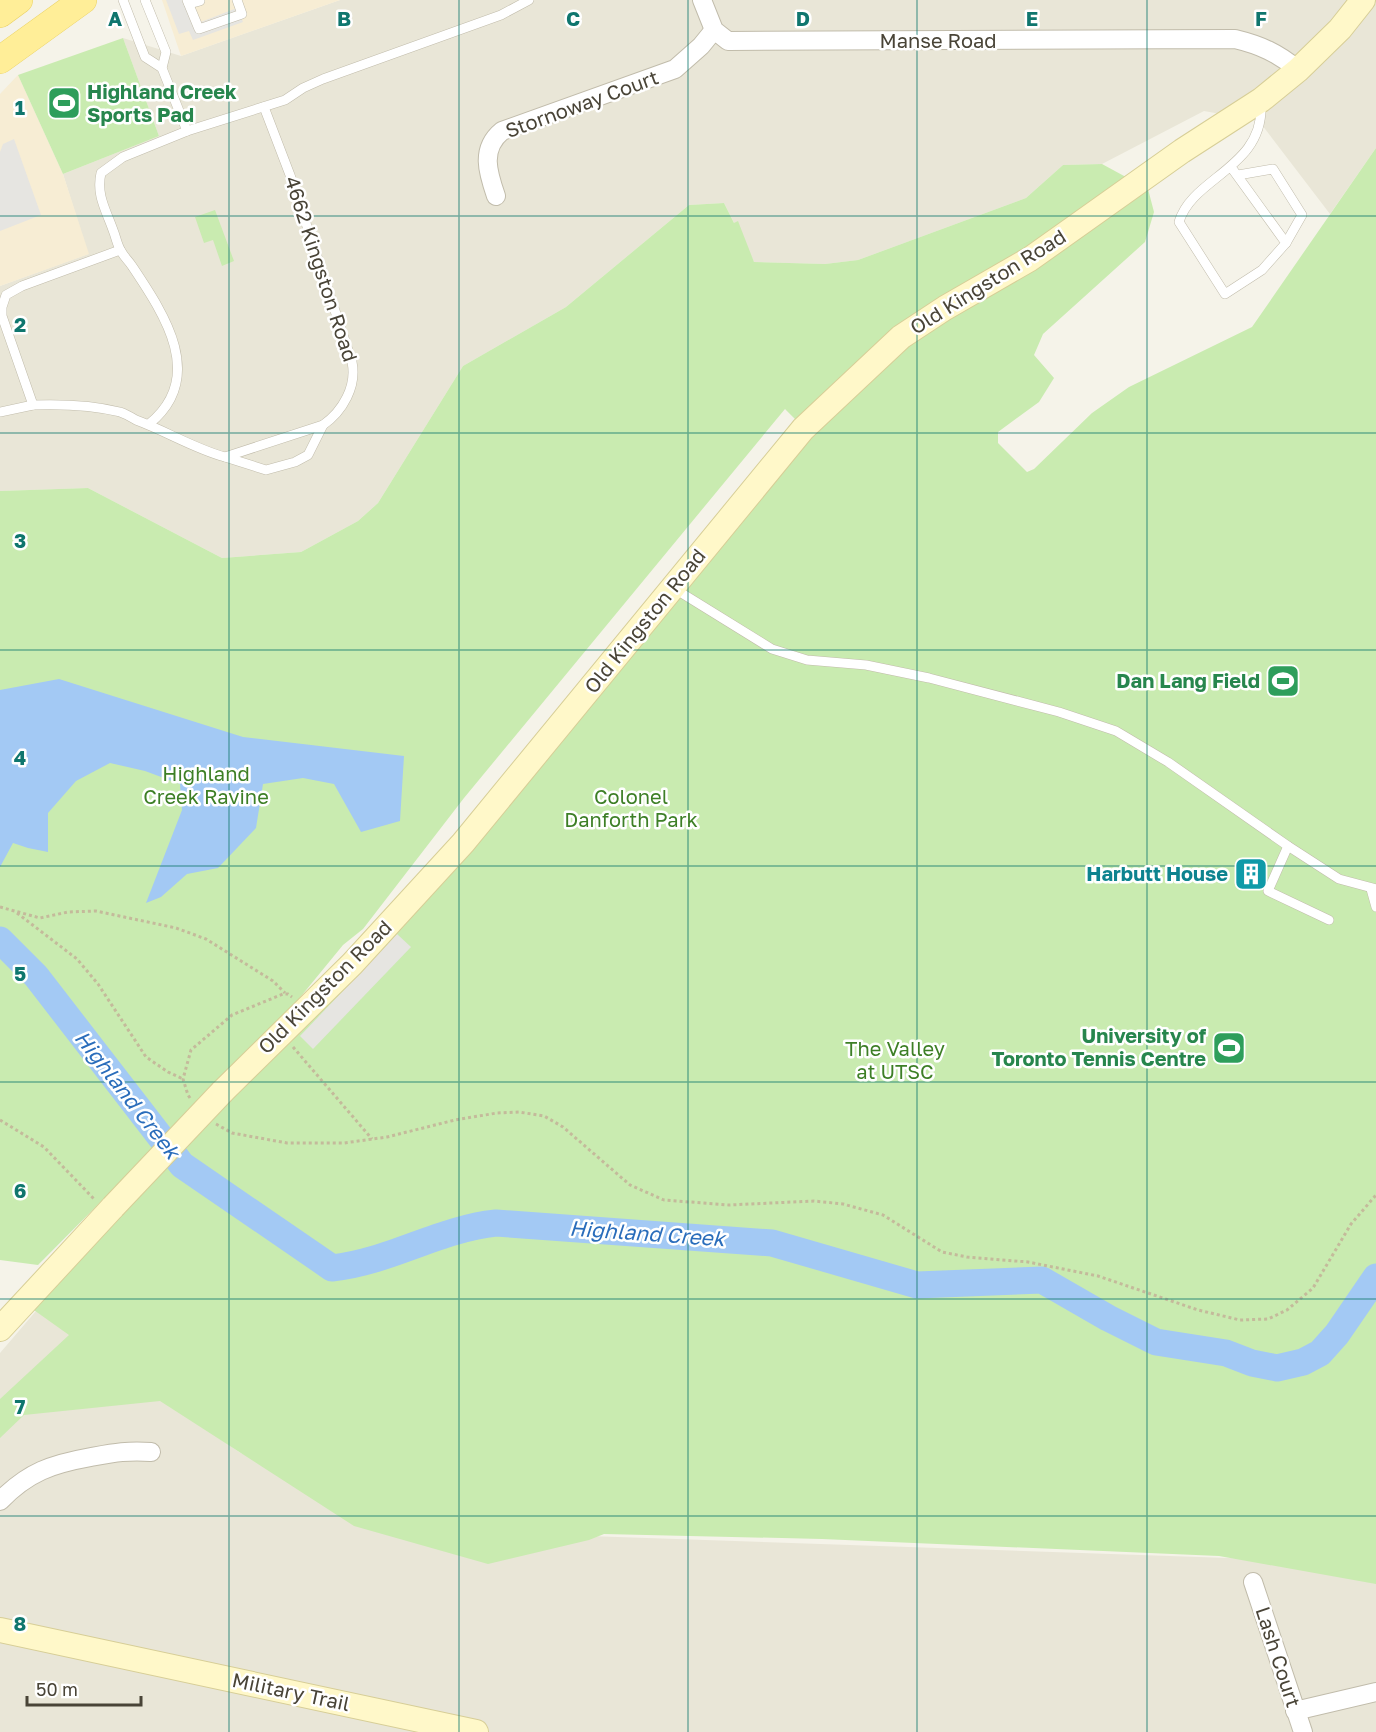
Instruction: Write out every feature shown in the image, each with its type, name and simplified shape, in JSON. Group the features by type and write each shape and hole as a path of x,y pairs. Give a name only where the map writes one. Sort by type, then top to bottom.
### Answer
{"main road":[{"path":"0,14 19,0"},
{"path":"0,60 83,0"}],"street":[{"path":"702,0 714,30"},
{"name":"Old Kingston Road","path":"0,1329 222,1092 352,964 462,843 803,429 901,337 945,308 1030,259 1182,151 1261,100 1298,70 1340,28 1363,0"},
{"name":"Manse Road","path":"714,30 728,41 1235,39 1261,46 1282,57 1298,70"},
{"name":"Stornoway Court","path":"496,196 489,176 487,160 492,141 502,131 675,69 701,46 714,30"},
{"path":"0,1501 15,1486 51,1465 128,1450 151,1452"},
{"name":"Lash Court","path":"1253,1582 1303,1732"},
{"name":"Military Trail","path":"0,1630 476,1732"},
{"path":"1295,1711 1376,1692"}],"lane":[{"path":"123,0 145,57 162,68 187,130"},
{"path":"145,0 166,52 162,68"},
{"path":"200,0 188,2 199,29 242,14 237,0"},
{"path":"149,424 161,415 170,403 176,389 178,362 162,312 120,250 101,200 98,184 100,173 123,157 187,130 285,100 323,79 501,15 529,0"},
{"path":"1238,175 1273,169 1302,215 1286,243 1262,270 1226,294 1179,222 1187,204 1231,166 1257,133 1262,116 1261,100"},
{"name":"4662 Kingston Road","path":"225,457 323,425 332,419 341,408 355,373 334,303 264,107"},
{"path":"1231,166 1286,243"},
{"path":"33,405 16,362 2,316 6,295 22,286 120,250"},
{"name":"4662 Kingston Road","path":"0,412 33,405 55,404 101,408 122,413 149,424 209,453 266,470 295,462 308,455 323,425"},
{"path":"672,587 772,649 807,660 866,665 929,678 1059,712 1116,731 1168,762 1339,879 1373,889 1376,907"},
{"path":"1288,846 1268,891 1329,920"}],"path":[{"path":"0,907 40,918 69,912 96,911 176,928 206,939 273,981 285,993"},
{"path":"16,912 77,959 98,984 146,1057 168,1072 183,1078"},
{"path":"281,1033 372,1139 497,1113 519,1112 544,1116 563,1127 630,1185 663,1200 729,1205 814,1201 843,1204 883,1215 942,1252 968,1257 1028,1262 1098,1276 1198,1310 1240,1320 1268,1319 1287,1310 1313,1288 1351,1224 1376,1195"},
{"path":"0,1120 44,1147 111,1210"}],"shaded area":[{"path":"162,0 340,0 181,56"},
{"path":"166,0 183,0 193,25 237,8 243,22 193,40 189,31 179,34"},
{"path":"340,0 1376,0 1376,148 1330,214 1259,121 1204,111 1102,164 1063,165 1026,198 858,260 825,264 754,262 724,203 689,205 566,307 463,366 378,503 358,521 301,552 222,558 88,488 0,491 0,286 88,254 63,174 159,136 123,38 181,56"},
{"path":"18,75 63,174 89,254 0,286 0,94"},
{"path":"14,139 41,215 0,231 0,152 3,144"},
{"path":"397,934 411,947 313,1049 300,1036"},
{"path":"36,1311 239,1452 384,1529 1376,1563 1376,1732 0,1732 0,1353"}],"green space":[{"path":"123,38 159,136 63,174 18,75"},
{"name":"The Valley at UTSC","path":"1376,148 1376,1584 1219,1556 822,1539 604,1534 589,1540 488,1564 354,1526 160,1401 24,1415 0,1438 0,1399 69,1335 31,1308 320,1004 795,419 785,409 464,798 363,929 343,945 284,1017 38,1265 0,1260 0,491 88,488 222,558 301,552 358,521 378,503 463,366 566,307 689,205 724,203 734,223 738,221 754,262 825,264 858,260 1026,198 1063,165 1102,164 1148,189 1154,212 1145,242 1043,334 1034,355 1054,378 1039,402 998,432 998,443 1027,472 1034,469 1092,413 1129,387 1252,327"},
{"path":"215,210 234,261 222,266 213,240 204,243 195,217"}],"water":[{"path":"59,679 243,737 404,756 400,821 361,832 334,784 303,778 263,784 256,828 218,868 187,874 161,897 146,903 182,810 180,784 145,771 110,763 76,781 48,813 48,852 13,843 0,867 0,690"}],"waterway":[{"name":"Highland Creek","path":"0,940 36,976 182,1165 332,1268 353,1265 454,1232 496,1223 772,1243 917,1285 1042,1280 1108,1318 1156,1342 1226,1353 1252,1363 1277,1368 1303,1362 1320,1353 1337,1334 1376,1277"}],"place":[{"name":"Highland Creek Sports Pad","path":"64,103"},
{"name":"Dan Lang Field","path":"1283,681"},
{"name":"Harbutt House","path":"1251,874"},
{"name":"University of Toronto Tennis Centre","path":"1229,1048"}],"park label":[{"name":"Highland Creek Ravine","path":"206,786"},
{"name":"Colonel Danforth Park","path":"631,808"}]}
